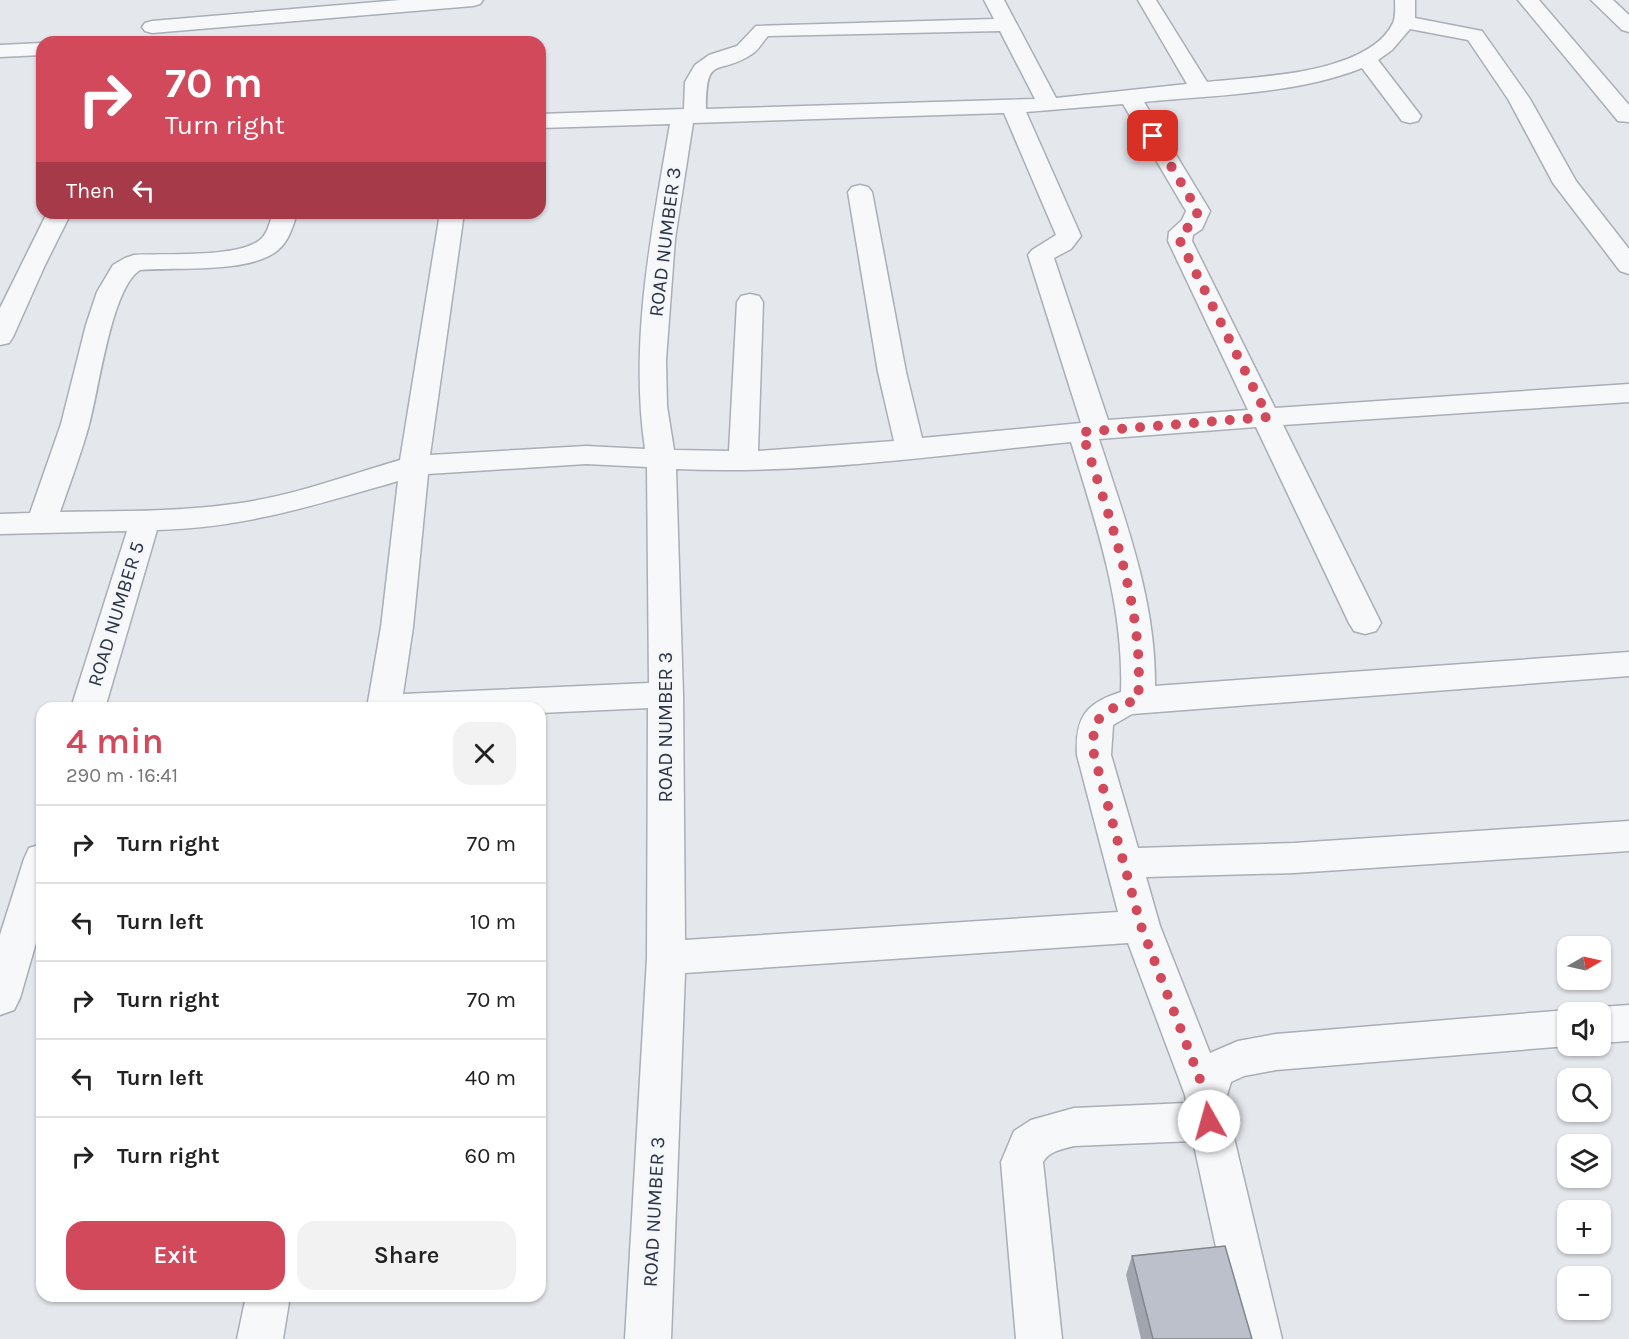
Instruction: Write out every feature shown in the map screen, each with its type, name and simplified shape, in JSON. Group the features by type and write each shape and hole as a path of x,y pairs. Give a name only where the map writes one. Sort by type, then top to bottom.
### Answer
{"street":[{"path":"152,26 473,0"},
{"path":"994,0 1049,105"},
{"path":"1528,0 1626,116"},
{"path":"1601,0 1629,26"},
{"path":"1147,1 1202,90"},
{"path":"546,121 1049,105 1300,79 1335,73 1394,39 1405,11 1475,35 1515,91 1565,183 1629,266"},
{"name":"ROAD NUMBER 3","path":"648,1339 666,958 666,695 661,458 653,406 652,360 663,239 697,76 700,68 707,63 744,50 757,33 763,30 1007,25"},
{"path":"0,51 36,49"},
{"path":"1365,57 1410,116"},
{"path":"1131,98 1198,211 1193,224 1181,232 1180,241 1268,417 1365,623"},
{"path":"1012,106 1069,236 1062,244 1041,255 1137,621 1141,668 1138,700"},
{"path":"860,192 892,372 910,449"},
{"path":"0,337 32,265 56,219"},
{"path":"40,523 67,449 91,358 118,276 134,263 230,257 261,251 277,236 283,219"},
{"path":"386,702 397,627 414,466 451,219"},
{"path":"743,461 750,302"},
{"path":"0,524 190,519 247,512 414,466 531,456 586,454 743,461 837,456 1089,431 1629,393"},
{"name":"ROAD NUMBER 5","path":"90,702 144,520"},
{"path":"1259,1339 1208,1108 1141,926 1094,755 1092,734 1099,717 1118,705 1138,700 1629,664"},
{"path":"502,702 666,695"},
{"path":"1123,863 1306,857 1629,836"},
{"path":"0,998 36,879"},
{"path":"666,958 1141,926"},
{"path":"1611,1025 1629,1023"},
{"path":"1208,1108 1216,1070 1238,1059 1276,1052 1557,1029"},
{"path":"1039,1339 1022,1162 1029,1145 1046,1134 1074,1127 1208,1108"},
{"path":"260,1339 267,1302"}],"building":[{"path":"1225,1246 1252,1339 1153,1339 1132,1256"}],"route":[{"path":"1153,136 1198,211 1193,224 1181,232 1180,241 1268,417 1082,432 1120,554 1137,621 1141,668 1138,700 1118,705 1099,717 1092,734 1094,755 1141,926 1206,1095 1209,1121"}]}
